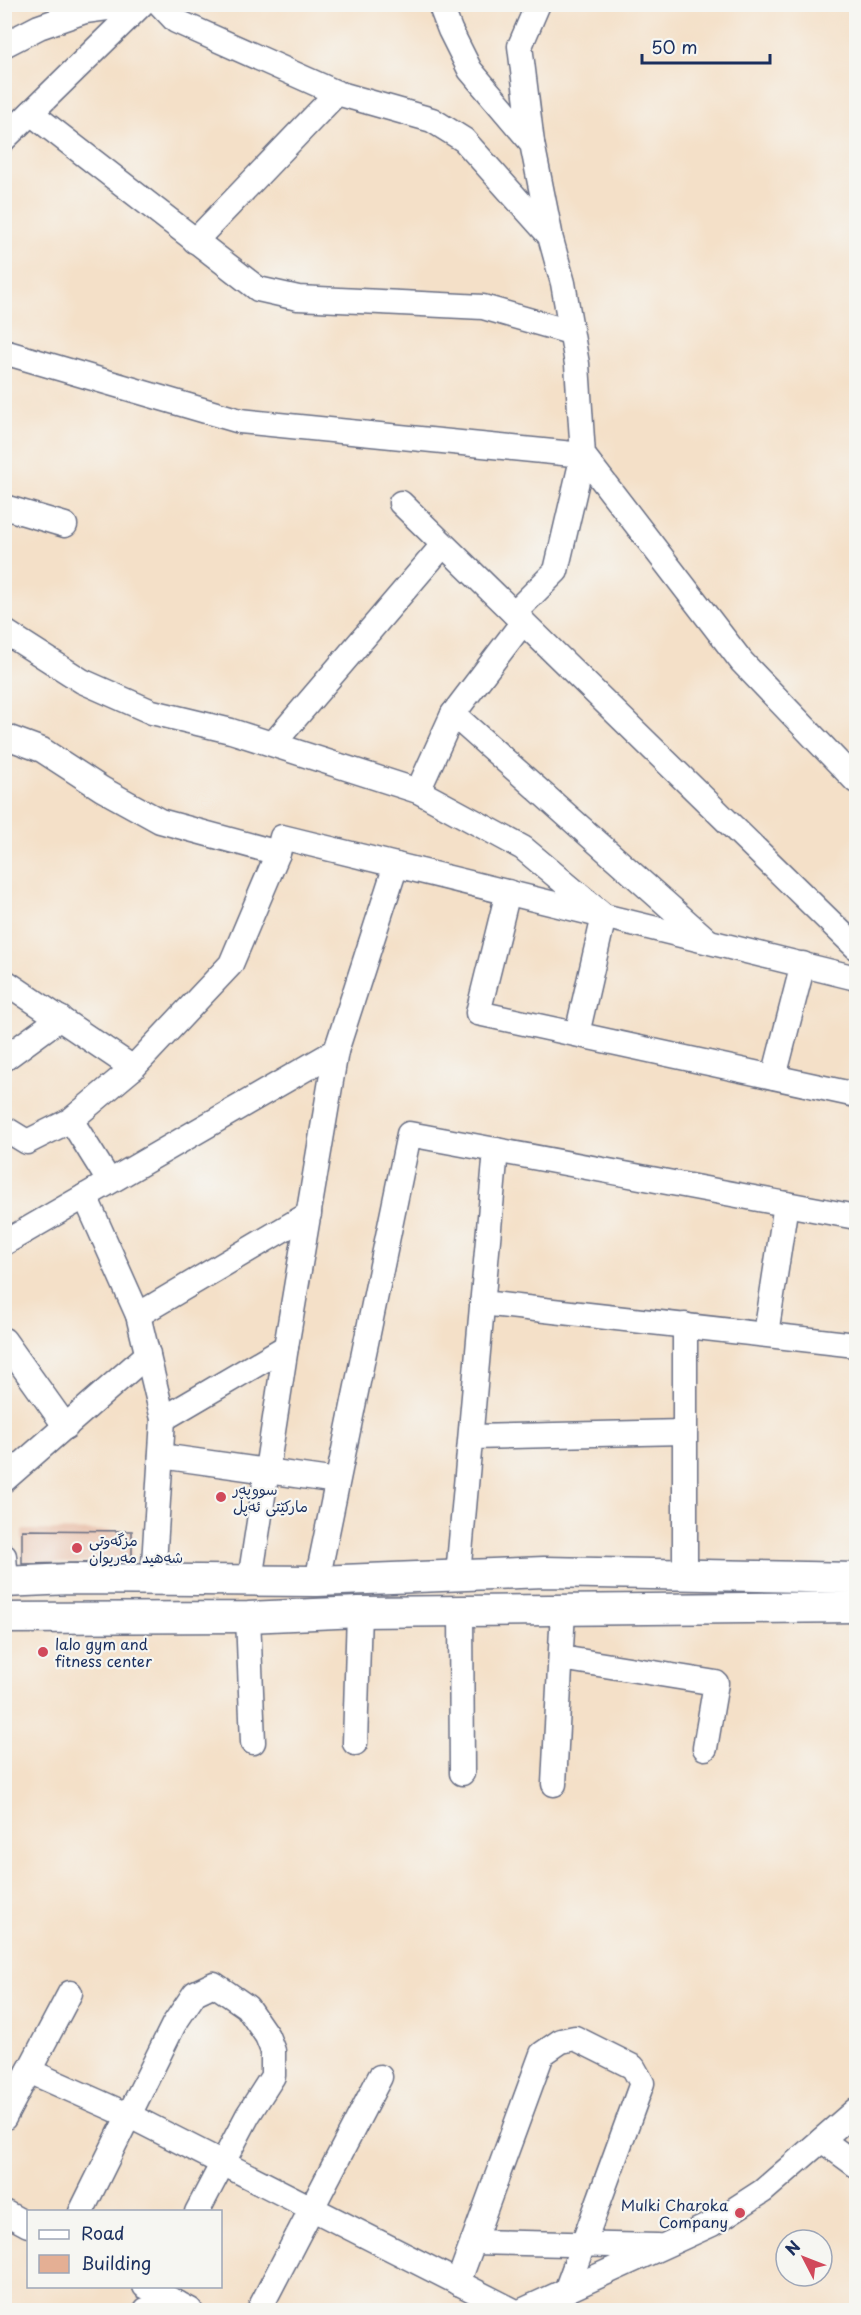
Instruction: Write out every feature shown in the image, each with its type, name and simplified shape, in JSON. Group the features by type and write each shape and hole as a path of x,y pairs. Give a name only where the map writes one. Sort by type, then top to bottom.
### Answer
{"main road":[{"path":"5,1574 70,1579 317,1581 544,1572 856,1578"},
{"path":"787,1606 788,1577"},
{"path":"4,1618 248,1617 359,1612 856,1607"}],"street":[{"path":"4,49 5,45 39,27 85,11 139,4"},
{"path":"4,139 139,4"},
{"path":"160,4 176,21 337,93 432,120 464,140 550,236"},
{"path":"440,4 470,70 532,143"},
{"path":"418,791 453,714 518,618 556,571 583,454 577,364 532,143 519,46 538,4"},
{"path":"195,241 337,93"},
{"path":"31,113 258,289 298,298 483,307 570,332"},
{"path":"4,352 240,421 583,454 742,662 856,781"},
{"path":"401,503 856,947"},
{"path":"4,507 65,525"},
{"path":"273,744 443,545"},
{"path":"4,631 82,681 152,712 231,731 418,791 523,848 604,916"},
{"path":"453,714 709,942"},
{"path":"4,736 42,750 102,789 160,821 278,854"},
{"path":"4,1128 27,1142 71,1120 133,1068 231,964 278,854 282,837 856,978"},
{"path":"250,1580 286,1347 336,1051 396,865"},
{"path":"508,892 478,1013 856,1095"},
{"path":"577,1034 604,916"},
{"path":"774,1077 803,964"},
{"path":"4,981 133,1068"},
{"path":"4,1059 60,1018"},
{"path":"4,1243 336,1051"},
{"path":"71,1120 109,1181"},
{"path":"317,1581 409,1134 856,1217"},
{"path":"458,1575 496,1150"},
{"path":"85,1196 138,1315 163,1419 153,1580"},
{"path":"766,1334 786,1204"},
{"path":"138,1315 309,1214"},
{"path":"482,1303 856,1345"},
{"path":"684,1325 685,1575"},
{"path":"4,1340 66,1427"},
{"path":"163,1419 286,1347"},
{"path":"4,1480 148,1354"},
{"path":"471,1437 683,1432"},
{"path":"161,1456 337,1481"},
{"path":"554,1784 563,1610"},
{"path":"461,1611 462,1773"},
{"path":"355,1743 359,1612"},
{"path":"248,1617 253,1742"},
{"path":"561,1658 716,1683 705,1748"},
{"path":"82,2210 174,2024 195,1993 214,1984 247,2007 267,2036 273,2051 273,2076 248,2115 199,2210"},
{"path":"4,2118 70,1993"},
{"path":"458,2283 542,2054 561,2041 575,2038 633,2067 642,2083 566,2291"},
{"path":"29,2071 130,2116 512,2310"},
{"path":"259,2310 380,2077"},
{"path":"524,2310 712,2224 763,2191 856,2110"},
{"path":"822,2140 856,2165"},
{"path":"4,2212 27,2224"},
{"path":"473,2242 666,2247"},
{"path":"151,2294 180,2308"}],"building":[{"name":"مزگەوتی شەھید مەریوان","path":"22,1530 132,1531 132,1562 22,1564"}],"place":[{"name":"سووپەر مارکێتی ئەپڵ","path":"221,1497"},
{"name":"مزگەوتی شەھید مەریوان","path":"77,1548"},
{"name":"lalo gym and fitness center","path":"43,1652"},
{"name":"Mulki Charoka Company","path":"740,2213"}]}
